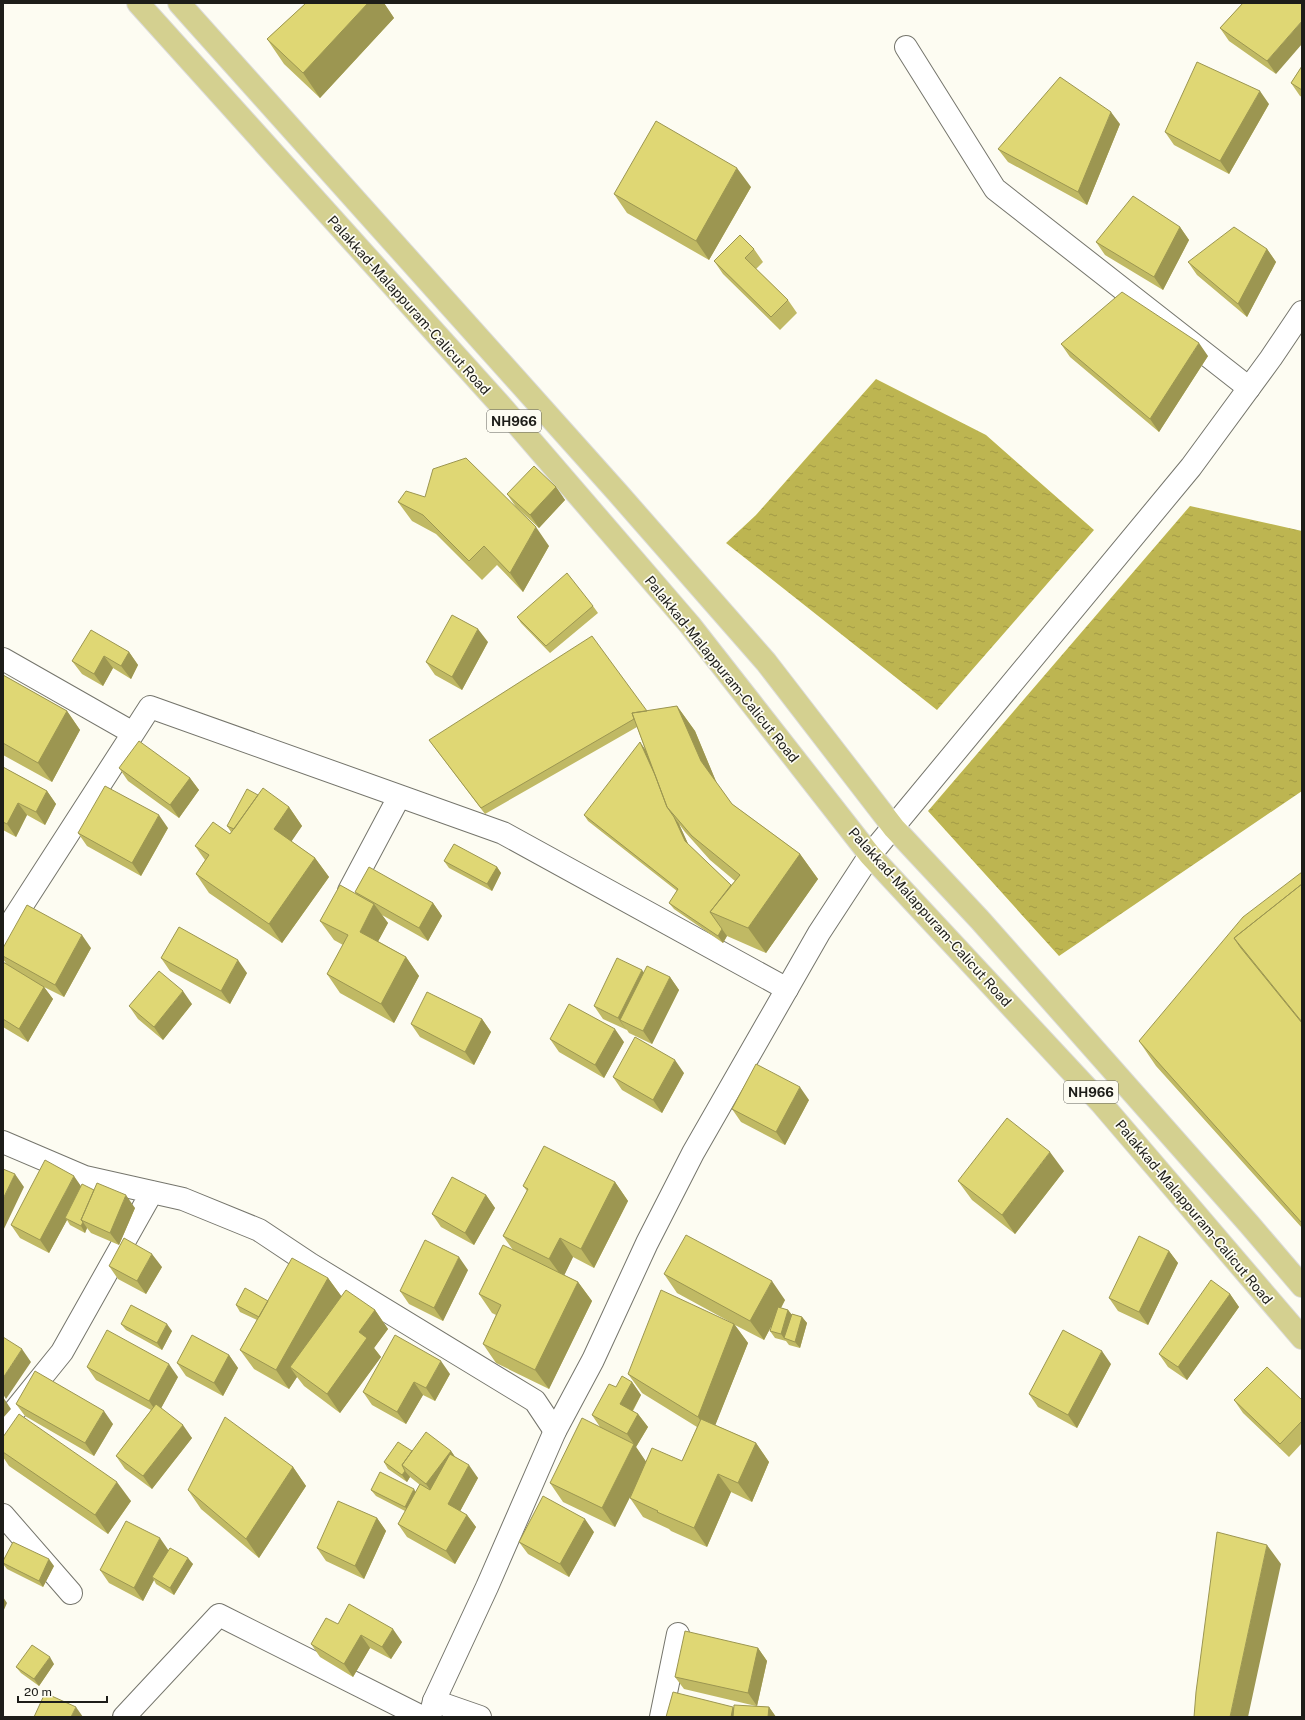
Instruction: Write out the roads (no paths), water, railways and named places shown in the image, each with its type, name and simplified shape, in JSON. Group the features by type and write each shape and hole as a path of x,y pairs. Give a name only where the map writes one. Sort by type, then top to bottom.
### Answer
{"highway":[{"name":"Palakkad-Malappuram-Calicut Road","path":"138,3 503,408 690,625 870,855 1102,1103 1302,1338"},
{"name":"NH966","path":"178,3 617,492 766,662 894,828 990,932 1302,1286"}],"street":[{"path":"906,47 995,189 1249,388"},
{"path":"429,1712 487,1587 555,1431 593,1360 647,1243 693,1153 820,933 870,855 894,828 1191,467 1272,358 1302,312"},
{"path":"3,659 133,733"},
{"path":"3,935 150,707 503,833 788,989"},
{"path":"349,891 399,797"},
{"path":"3,1142 85,1177 183,1199 258,1230 310,1264 535,1401 555,1431"},
{"path":"3,1425 62,1352 152,1192"},
{"path":"3,1515 71,1593"},
{"path":"124,1717 219,1615 429,1712 480,1717"},
{"path":"661,1717 678,1634"}],"water":[{"path":"876,379 986,435 1094,530 937,710 726,543 756,515"},
{"path":"1190,506 1302,531 1302,791 1059,956 928,811"}]}
